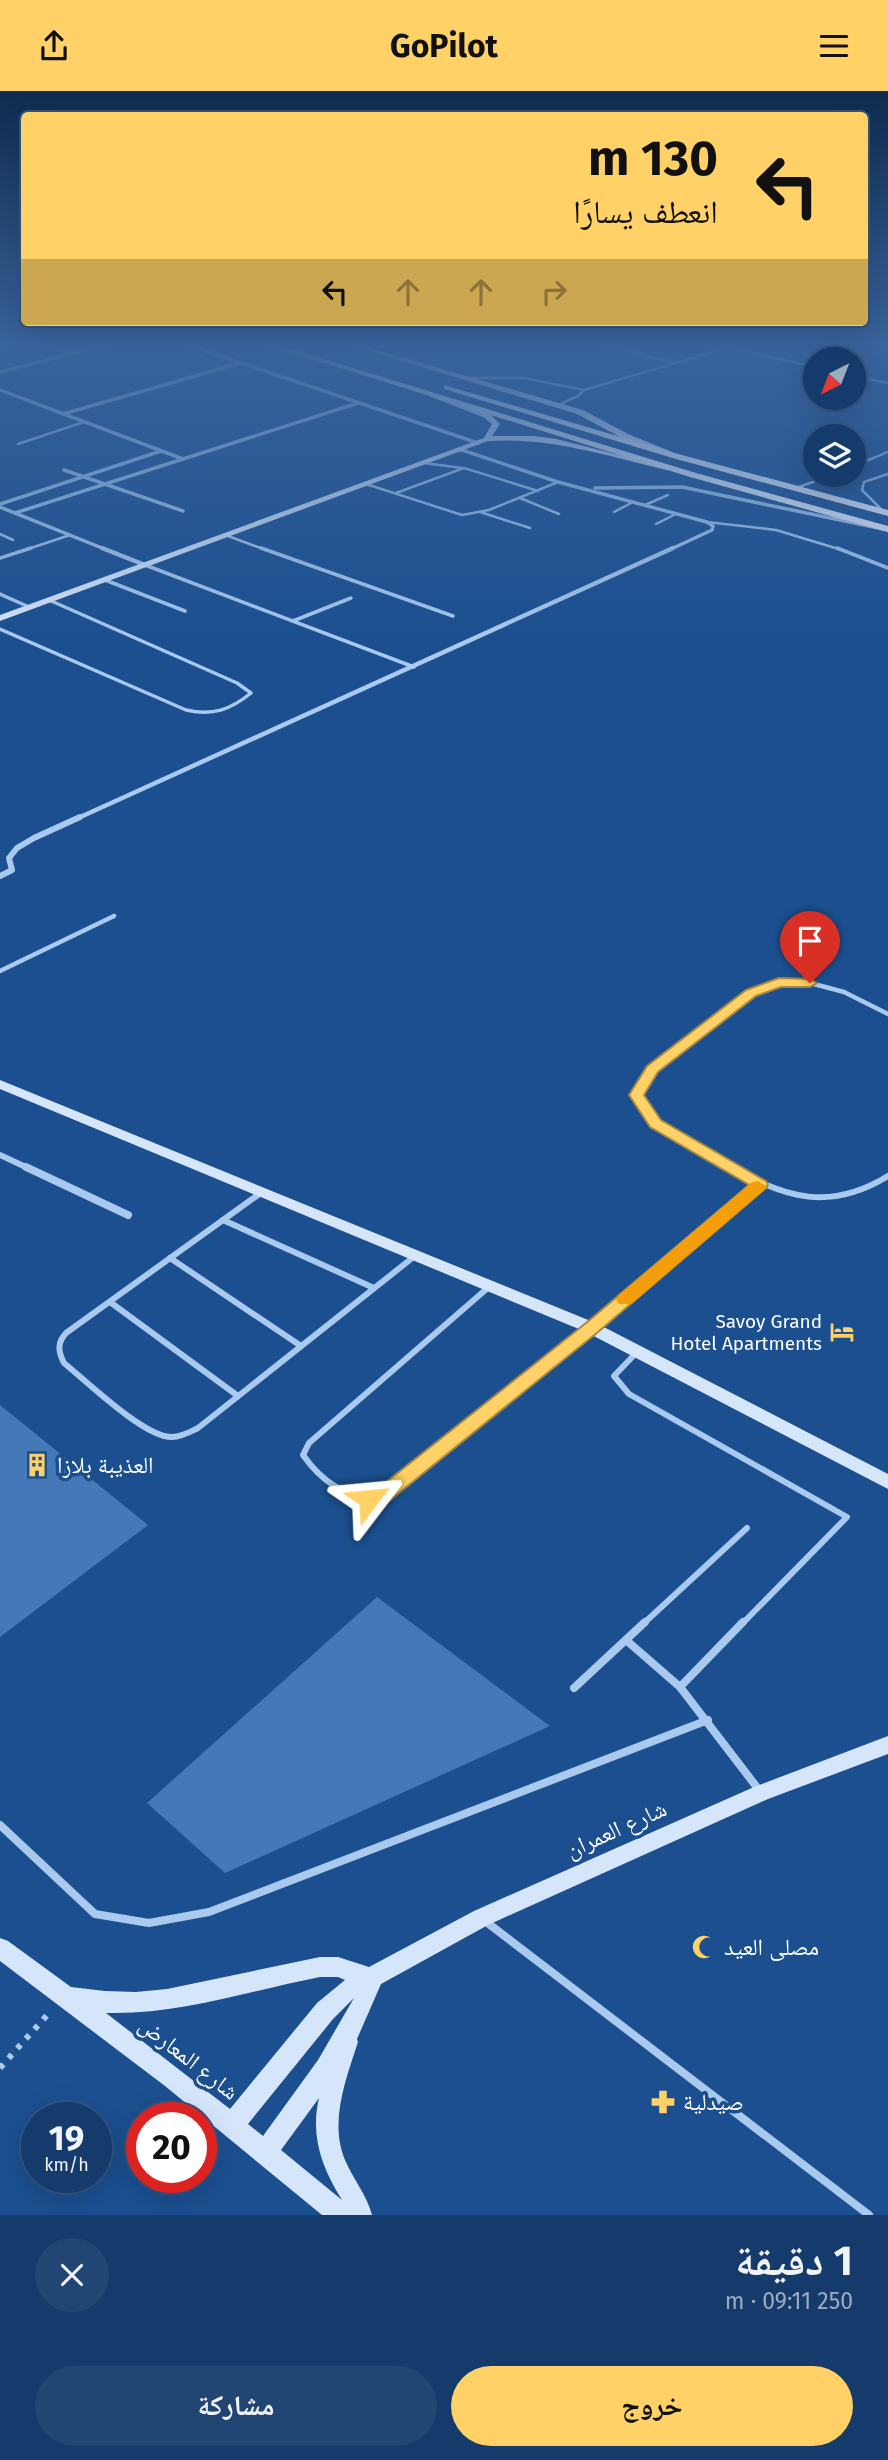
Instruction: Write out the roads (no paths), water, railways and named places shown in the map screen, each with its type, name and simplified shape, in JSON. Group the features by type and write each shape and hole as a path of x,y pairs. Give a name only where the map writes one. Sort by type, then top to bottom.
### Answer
{"main road":[{"path":"583,441 888,529"},
{"path":"627,441 886,512"}],"street":[{"path":"135,441 183,459"},
{"path":"15,513 239,441"},
{"path":"0,618 483,441"},
{"path":"557,441 678,470"},
{"path":"638,441 679,457"},
{"path":"0,876 12,870 9,858 17,848 34,838 706,534 713,526 707,522 558,482 459,449"},
{"path":"0,505 161,451"},
{"path":"64,470 183,511"},
{"path":"587,489 682,487 888,529"},
{"path":"0,505 145,565"},
{"path":"0,1084 592,1328 888,1482"},
{"path":"0,1156 128,1215"},
{"name":"شارع العمران","path":"232,2125 335,2000 346,1991 481,1918 761,1793 888,1745"},
{"name":"شارع المعارض","path":"0,1948 232,2125 341,2215"},
{"path":"65,1995 99,2003 140,2004 182,1999 320,1967 338,1967 372,1979 364,2005 350,2029 266,2152"},
{"path":"350,2029 326,2112 325,2132 329,2151 360,2215"}],"lane":[{"path":"18,443 24,441"},
{"path":"866,461 888,451"},
{"path":"424,463 464,468 538,491"},
{"path":"396,493 464,468"},
{"path":"886,512 862,490 864,482 888,474"},
{"path":"369,485 462,515 479,512 558,482"},
{"path":"795,489 803,486"},
{"path":"645,505 668,495"},
{"path":"519,498 559,514"},
{"path":"614,512 633,502"},
{"path":"479,512 530,528"},
{"path":"656,524 676,514"},
{"path":"707,522 754,525 838,549 888,568"},
{"path":"0,534 13,540"},
{"path":"0,558 69,535"},
{"path":"228,535 453,616"},
{"path":"145,565 414,667"},
{"path":"105,580 185,611"},
{"path":"0,594 29,607"},
{"path":"293,621 351,598"},
{"path":"0,629 174,707 200,715 233,709 251,693 237,683 50,600"},
{"path":"0,971 114,916"},
{"path":"888,1014 844,992 810,983 779,983 751,993 652,1069 637,1095 656,1123 760,1184 805,1197 838,1197 865,1190 888,1176"},
{"path":"490,1286 309,1443 303,1455 312,1471 352,1496 369,1499 382,1496 592,1328 760,1184"},
{"path":"262,1192 66,1333 59,1341 58,1352 64,1363 142,1426 165,1438 180,1437 198,1428 416,1255"},
{"path":"223,1220 374,1288"},
{"path":"170,1258 301,1346"},
{"path":"110,1301 238,1396"},
{"path":"638,1351 614,1376 629,1394 847,1517 680,1687"},
{"path":"574,1688 747,1528"},
{"path":"626,1640 680,1687 708,1720 761,1793"},
{"path":"0,1825 95,1914 149,1923 209,1912 708,1720"},
{"path":"481,1918 869,2215"}],"place":[{"name":"Savoy Grand Hotel Apartments","path":"842,1332"},
{"name":"العذيبة بلازا","path":"37,1465"},
{"name":"مصلى العيد","path":"704,1947"},
{"name":"صيدلية","path":"663,2102"}]}
